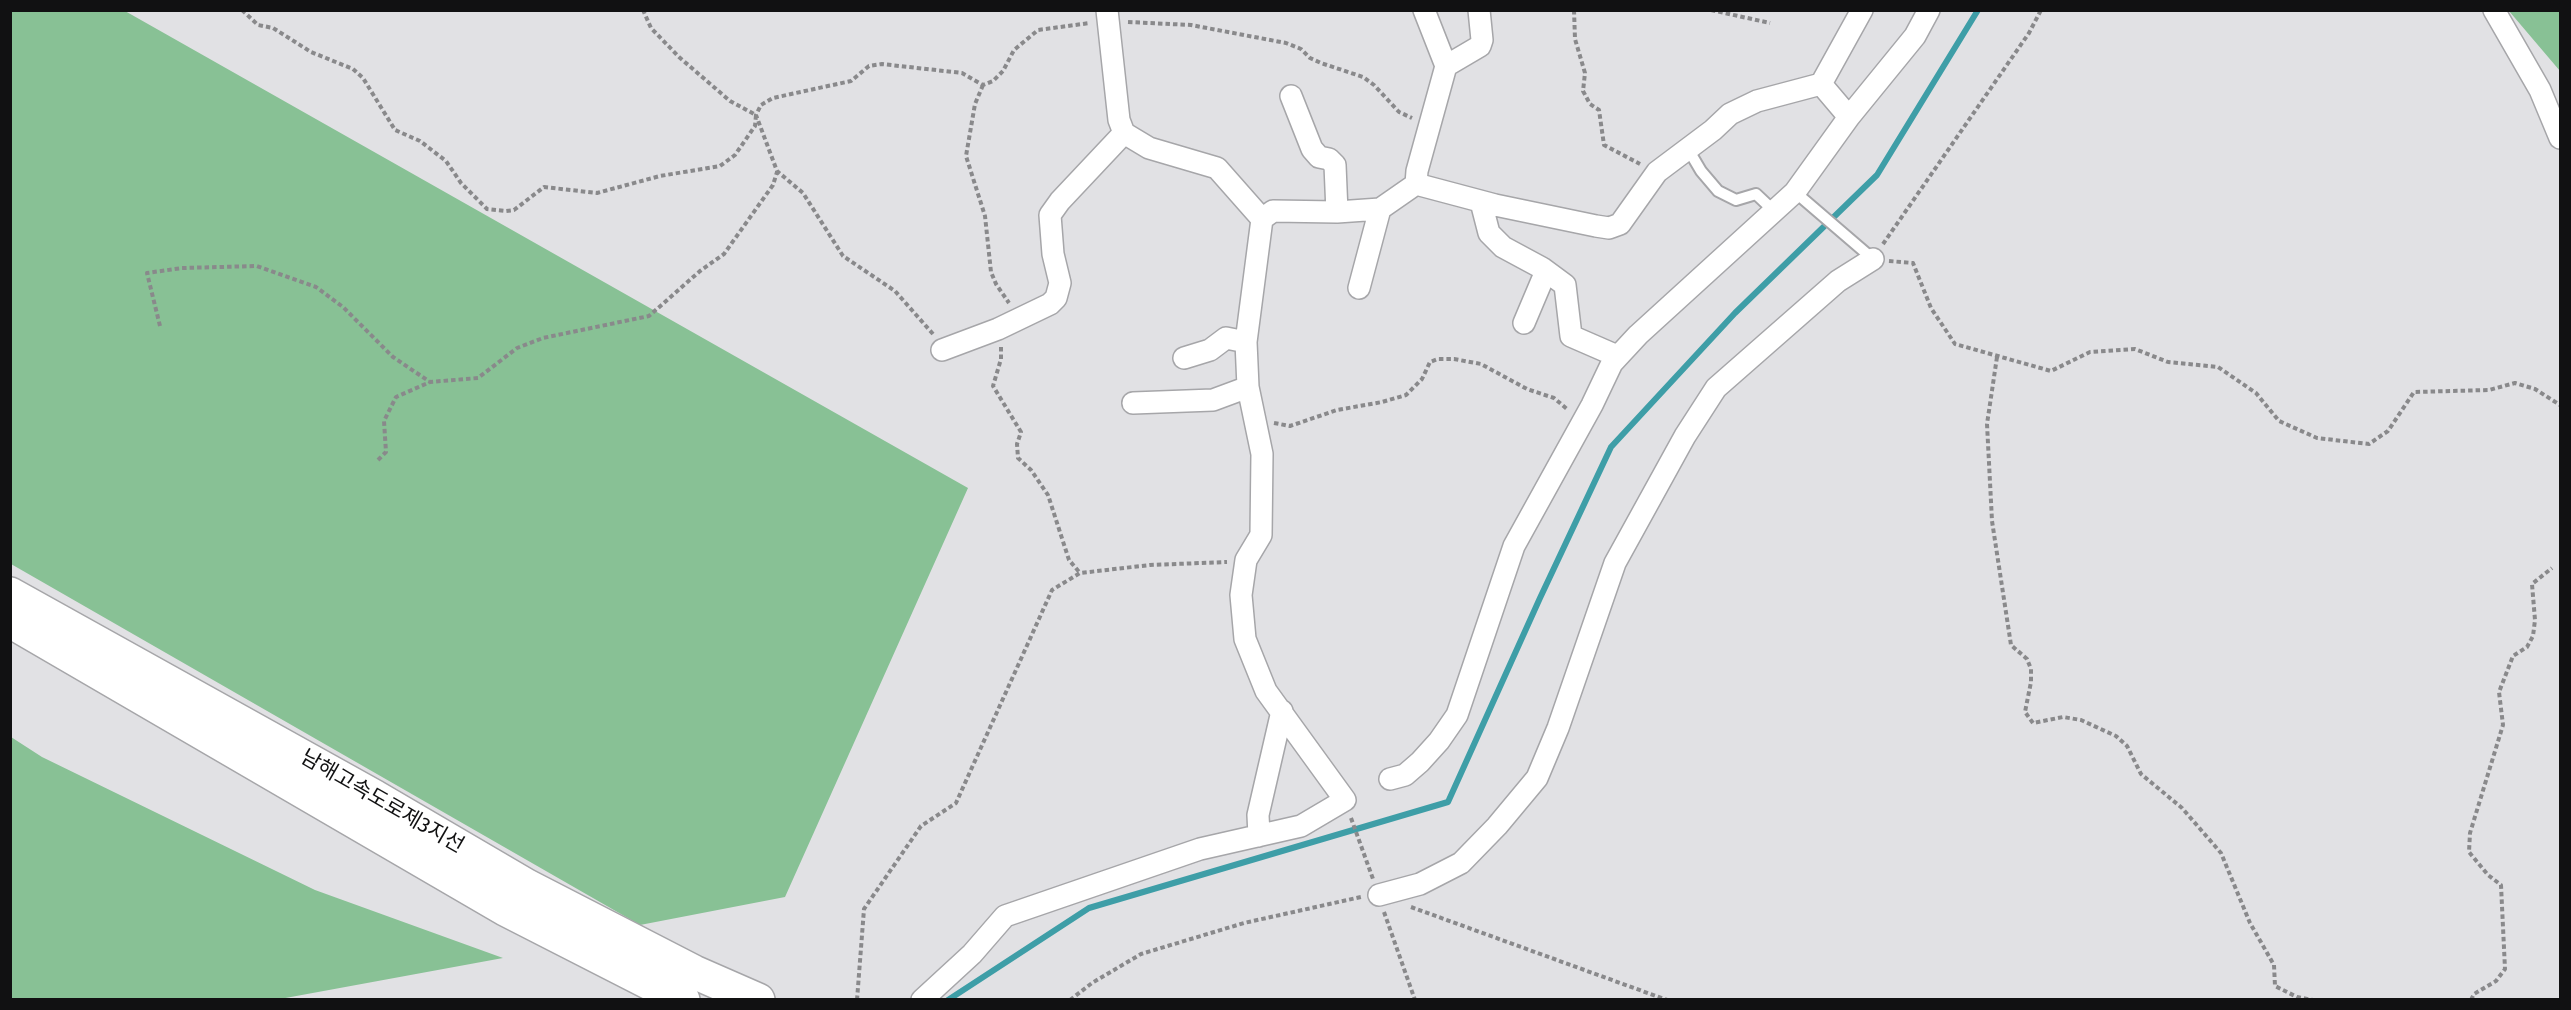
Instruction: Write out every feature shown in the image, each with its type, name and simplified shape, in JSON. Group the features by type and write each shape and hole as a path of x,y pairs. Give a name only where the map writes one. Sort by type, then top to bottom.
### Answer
{"highway":[{"name":"남해고속도로제3지선","path":"10,594 375,797 527,886 682,988"},
{"name":"남해고속도로제3지선","path":"10,621 505,909 682,988 758,999"}],"street":[{"path":"922,999 972,954 1005,916 1200,849 1301,826 1345,800 1266,691 1245,639 1241,595 1246,560 1261,535 1262,454 1248,387 1246,342 1262,219 1273,211 1337,212 1380,209 1416,184 1446,66 1424,10"},
{"path":"1446,66 1480,46 1482,40 1479,10"},
{"path":"1416,184 1481,202 1609,228 1620,224 1657,172 1730,114 1757,100 1821,84 1862,10"},
{"path":"1390,779 1405,775 1420,762 1440,741 1457,715 1514,546 1617,356 1795,192 1849,117 1915,36 1929,10"},
{"path":"2494,10 2540,90 2560,138"},
{"path":"1108,16 1119,120 1124,133 1149,148 1217,168 1262,219"},
{"path":"1821,84 1849,117"},
{"path":"1291,96 1312,149 1319,157 1329,159 1335,165 1337,212"},
{"path":"942,350 1006,324 1056,298 1060,283 1053,254 1050,215 1059,201 1124,133"},
{"path":"1481,202 1489,233 1503,247 1546,271 1565,285 1571,336 1617,356"},
{"path":"1359,288 1380,209"},
{"path":"1377,890 1420,884 1461,863 1497,826 1537,778 1558,728 1615,563 1685,436 1716,388 1838,281 1873,259"},
{"path":"1524,323 1546,271"},
{"path":"1184,357 1210,350 1226,338 1246,342"},
{"path":"1133,403 1213,400 1248,387"},
{"path":"1259,836 1258,815 1282,711"}],"lane":[{"path":"1688,149 1701,171 1718,191 1736,200 1756,194 1774,211"},
{"path":"1795,192 1873,259"}],"path":[{"path":"242,10 258,25 273,28 311,52 353,69 363,78 395,130 420,141 446,161 476,201 487,209 514,210 544,187 597,193 660,176 720,166 735,155 755,126 756,115 761,105 773,98 850,81 869,66 882,64 962,73 983,85"},
{"path":"643,10 651,28 679,57 730,101 756,115 777,171 803,193 843,256 895,291 925,324 942,350"},
{"path":"1574,10 1575,39 1585,73 1583,91 1590,104 1599,110 1604,145 1657,172"},
{"path":"1711,10 1770,23"},
{"path":"2041,10 2029,33 1873,259 1913,263 1931,308 1955,344 2051,371 2090,352 2135,349 2168,362 2218,367 2256,393 2279,421 2317,438 2369,444 2388,431 2414,392 2489,390 2515,383 2535,389 2560,405"},
{"path":"1080,573 1069,560 1048,495 1031,470 1018,458 1017,444 1021,432 993,386 1001,359 1009,303 991,272 986,216 966,156 975,104 983,85 993,81 1003,71 1014,50 1038,30 1108,16 1191,25 1286,43 1321,63 1363,77 1374,85 1399,112 1430,123"},
{"path":"378,460 386,452 384,421 396,398 430,382 478,378 516,348 562,334 649,316 700,271 724,254 773,185 777,171"},
{"path":"160,326 147,273 182,268 257,266 316,287 343,307 393,357 430,382"},
{"path":"1997,357 1987,424 1992,521 2011,645 2027,659 2031,669 2025,712 2033,723 2063,717 2081,720 2116,736 2127,746 2141,774 2182,808 2221,853 2250,923 2274,965 2275,986 2297,998 2313,999"},
{"path":"1255,420 1290,426 1337,410 1382,402 1406,394 1422,379 1430,362 1454,359 1481,364 1527,389 1554,398 1584,419"},
{"path":"857,999 864,909 921,826 956,803 1052,590 1080,573 1150,565 1246,560"},
{"path":"2471,999 2474,994 2496,981 2505,969 2501,885 2488,875 2469,852 2470,833 2503,725 2499,692 2513,656 2527,647 2532,636 2535,620 2532,584 2552,568"},
{"path":"1345,800 1415,999"},
{"path":"1070,999 1141,954 1244,923 1356,898 1377,890 1667,999"}],"green space":[{"path":"11,10 125,11 968,488 785,897 640,925 11,564"},
{"path":"2509,11 2560,11 2560,71"},
{"path":"11,737 42,757 315,890 503,958 280,999 11,999"}],"waterway":[{"path":"948,1000 1089,908 1448,802 1611,447 1735,313 1877,175 1978,10"}]}
